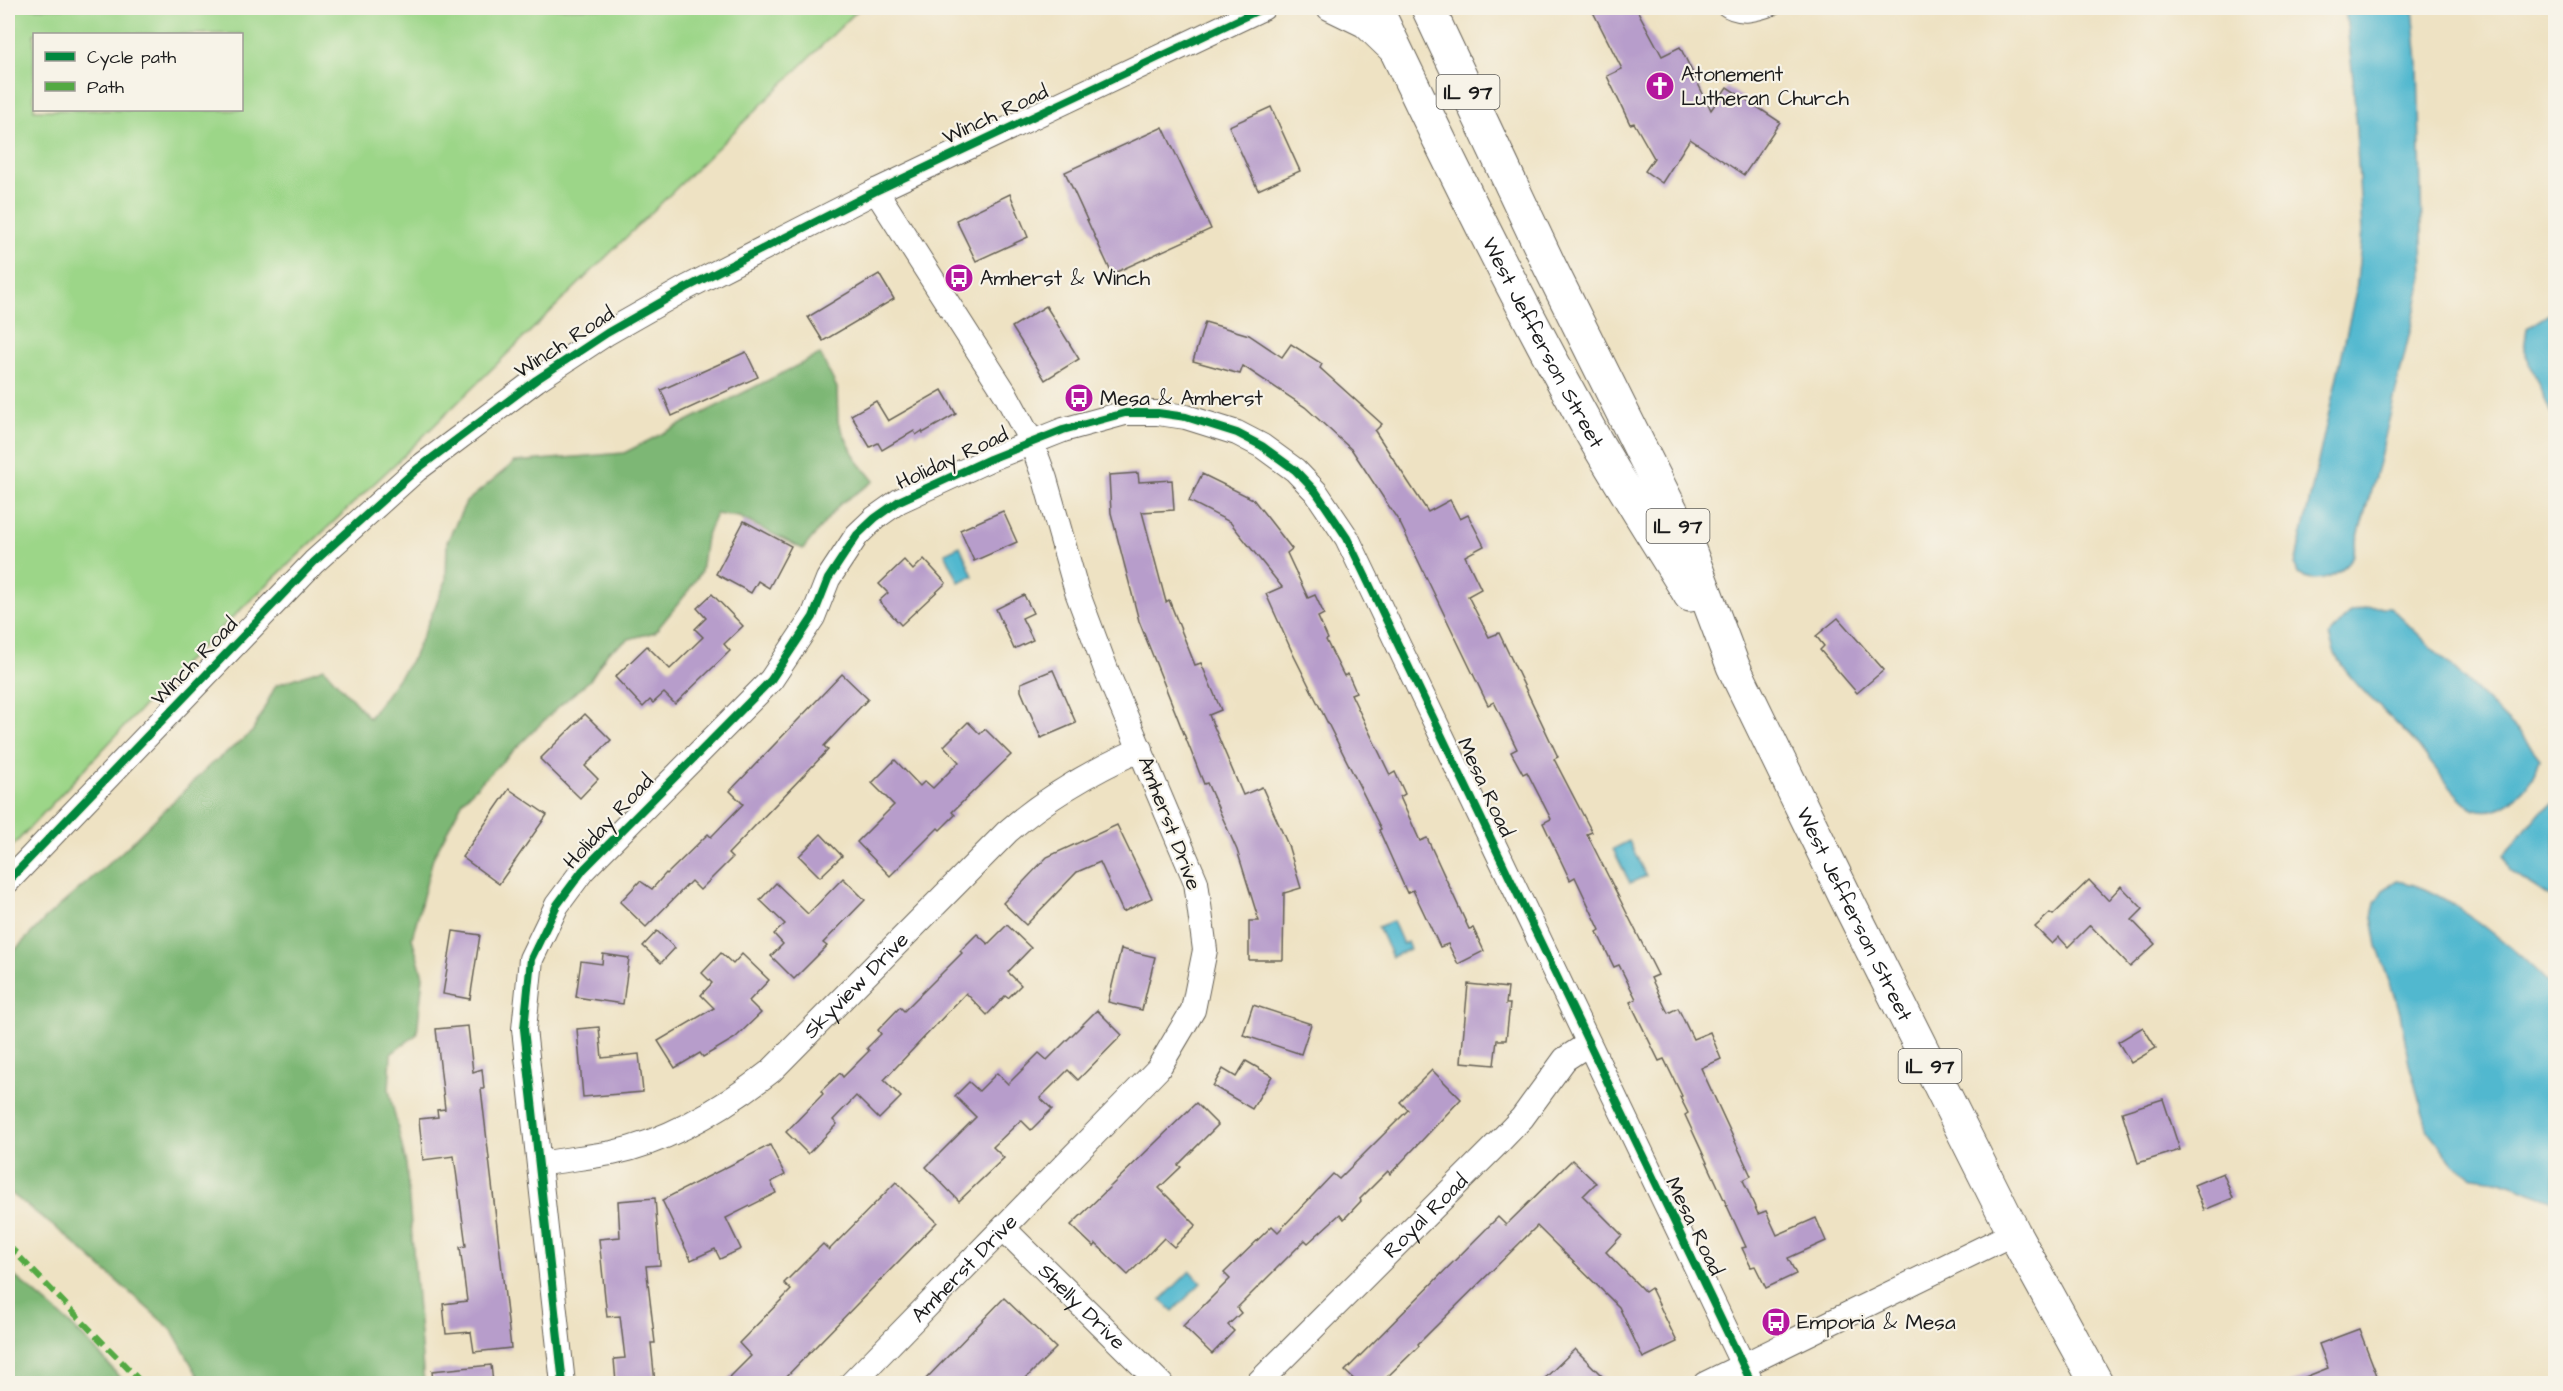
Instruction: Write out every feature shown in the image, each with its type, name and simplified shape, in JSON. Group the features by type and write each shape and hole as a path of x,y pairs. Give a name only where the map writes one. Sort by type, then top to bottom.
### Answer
{"main road":[{"name":"West Jefferson Street","path":"1376,8 1464,190 1594,437 1733,666 2014,1233 2097,1383"},
{"name":"West Jefferson Street","path":"1428,8 1550,267 1684,536 1733,666"}],"street":[{"name":"Winch Road","path":"8,881 314,562 416,470 536,380 607,333 687,288 876,190 1263,8"},
{"path":"1329,8 1364,25 1386,45 1407,73"},
{"name":"Amherst Drive","path":"850,1383 1158,1069 1193,1010 1205,950 1196,882 1107,672 1077,592 1045,479 1031,441 1005,393 876,190"},
{"name":"Mesa Road","path":"1031,441 1089,421 1125,413 1158,413 1186,417 1211,423 1262,446 1295,470 1316,492 1347,538 1747,1374"},
{"name":"Holiday Road","path":"563,1383 524,1029 531,959 557,905 583,870 771,680 813,617 828,579 857,535 875,518 899,501 1031,441"},
{"name":"Skyview Drive","path":"539,1164 614,1152 650,1141 692,1124 744,1092 771,1071 1007,832 1032,810 1062,789 1141,749"},
{"name":"Royal Road","path":"1257,1383 1515,1125 1565,1059 1588,1044"},
{"name":"Shelly Drive","path":"1004,1228 1161,1383"},
{"path":"1705,1383 1747,1374 2014,1233"}],"lane":[{"path":"1722,8 1732,15 1758,15 1776,8"}],"green space":[{"path":"8,8 860,8 397,462 181,666 8,851"},
{"path":"820,354 837,388 838,422 856,459 874,481 840,504 803,549 739,517 716,514 706,537 701,572 655,632 629,639 608,652 590,680 557,708 464,799 433,858 412,938 423,976 417,1034 391,1054 389,1090 406,1164 424,1383 202,1383 172,1330 66,1236 8,1191 8,957 46,918 124,850 209,766 252,732 276,685 324,668 369,718 413,658 446,581 447,542 466,502 515,462 624,453"},
{"path":"8,1271 98,1352 124,1383 8,1383"}],"water":[{"path":"2345,8 2413,8 2418,63 2423,277 2379,462 2352,558 2334,574 2313,579 2298,574 2295,565 2356,291 2362,232 2353,79"},
{"path":"2555,310 2555,423 2524,350 2527,328"},
{"path":"960,546 973,576 959,582 945,553"},
{"path":"2368,607 2390,607 2520,733 2540,759 2524,789 2507,804 2486,811 2475,809 2464,802 2421,749 2360,688 2339,661 2329,636 2350,612"},
{"path":"2555,802 2555,900 2510,871 2504,855 2541,811"},
{"path":"1629,841 1646,876 1630,883 1613,849"},
{"path":"2397,881 2437,895 2459,908 2503,941 2555,990 2555,1201 2498,1180 2473,1177 2454,1164 2428,1131 2409,1064 2400,1012 2377,946 2372,917 2375,902 2383,890"},
{"path":"1393,921 1403,944 1407,942 1410,949 1392,957 1378,927"},
{"path":"1190,1271 1201,1283 1173,1311 1161,1300"}],"building":[{"path":"1591,8 1636,8 1662,56 1680,47 1711,110 1727,87 1780,122 1744,175 1690,139 1662,183 1645,171 1654,158 1634,123 1630,124 1607,76 1622,69"},
{"path":"1271,107 1300,171 1258,190 1229,126"},
{"path":"1163,127 1211,229 1112,274 1065,172"},
{"path":"1010,194 1028,237 976,261 956,220"},
{"path":"879,274 894,299 823,341 808,317"},
{"path":"1046,306 1079,359 1045,380 1012,327"},
{"path":"1205,322 1249,335 1282,357 1291,344 1322,364 1320,368 1382,424 1375,431 1428,512 1450,500 1460,519 1468,515 1484,546 1465,556 1481,589 1468,596 1489,637 1499,633 1558,757 1554,759 1592,832 1587,834 1658,975 1651,978 1668,1013 1678,1008 1693,1039 1710,1032 1721,1059 1701,1068 1751,1176 1743,1180 1758,1214 1766,1211 1777,1235 1816,1218 1826,1241 1788,1258 1796,1274 1766,1288 1755,1266 1751,1267 1742,1248 1746,1247 1685,1115 1688,1113 1680,1097 1682,1096 1664,1059 1659,1061 1630,1002 1636,999 1619,965 1614,967 1597,932 1600,930 1575,877 1570,880 1543,823 1551,819 1527,772 1523,774 1511,752 1517,749 1494,702 1488,705 1400,523 1352,450 1305,407 1243,366 1240,374 1193,361"},
{"path":"746,352 758,377 672,416 661,390"},
{"path":"942,390 956,414 923,433 922,431 916,435 914,431 882,450 878,443 870,447 851,415 876,401 888,421"},
{"path":"1138,473 1139,482 1172,480 1174,510 1142,512 1166,602 1169,600 1195,665 1201,663 1221,710 1209,715 1243,795 1262,787 1288,845 1301,888 1284,893 1283,960 1249,960 1249,921 1259,921 1237,850 1207,783 1204,784 1139,621 1111,513 1109,475"},
{"path":"1202,474 1253,499 1292,549 1287,553 1308,598 1315,595 1324,614 1318,617 1328,639 1326,640 1344,676 1348,674 1356,692 1351,694 1390,775 1395,772 1405,794 1400,797 1420,841 1427,838 1469,929 1473,928 1484,951 1458,964 1448,944 1440,947 1413,890 1407,893 1379,830 1381,829 1293,654 1266,594 1282,587 1230,522 1189,501"},
{"path":"1003,511 1017,542 974,561 960,530"},
{"path":"744,521 791,546 769,588 758,581 751,593 716,574"},
{"path":"924,559 946,583 901,625 879,601 888,593 879,584 904,560 913,570"},
{"path":"712,594 743,626 724,644 730,651 675,704 664,693 653,703 650,700 643,707 615,677 647,646 670,669 703,637 695,629 706,618 697,608"},
{"path":"1024,595 1033,613 1022,618 1033,640 1014,649 996,609"},
{"path":"1838,618 1884,670 1857,693 1820,650 1824,646 1816,636"},
{"path":"1053,670 1076,723 1041,738 1021,691 1021,683"},
{"path":"842,674 868,699 824,746 828,750 728,854 732,858 700,890 691,881 646,927 620,902 640,881 652,889 708,834 711,837 743,804 730,791"},
{"path":"585,714 611,740 585,766 598,779 580,798 540,759"},
{"path":"968,722 980,734 985,729 1011,755 952,812 955,815 940,830 938,828 890,876 857,842 894,805 872,783 895,760 920,786 925,781 933,788 959,762 944,746"},
{"path":"509,789 547,815 499,884 462,857"},
{"path":"1117,825 1152,898 1123,912 1100,862 1077,872 1026,925 1003,903 1047,857"},
{"path":"821,834 842,856 820,877 799,856"},
{"path":"843,878 865,900 823,943 827,946 794,979 771,956 783,944 774,934 785,924 760,900 776,883 808,914"},
{"path":"2089,880 2108,900 2121,886 2143,909 2132,920 2155,944 2130,967 2090,925 2068,947 2059,937 2052,944 2035,927 2050,913 2053,915"},
{"path":"1007,925 1031,948 1008,972 1021,985 1008,998 1005,996 987,1015 966,993 884,1080 901,1097 879,1119 856,1096 833,1120 837,1124 808,1154 786,1132 823,1094 821,1091 840,1073 843,1077 869,1051 867,1048 881,1034 878,1030 900,1007 904,1011 962,953 960,951 977,934 988,944"},
{"path":"453,931 480,935 470,999 443,994"},
{"path":"657,931 675,948 661,963 643,946"},
{"path":"1121,949 1155,957 1142,1010 1108,1002"},
{"path":"721,953 733,964 742,954 769,980 749,1001 761,1013 735,1038 703,1057 700,1053 675,1068 658,1041 714,1008 701,995 712,983 702,973"},
{"path":"603,954 629,958 623,1004 576,997 581,961 602,964"},
{"path":"1468,984 1508,988 1506,1004 1510,1004 1506,1040 1497,1040 1494,1065 1461,1062"},
{"path":"1253,1005 1311,1024 1301,1054 1243,1035"},
{"path":"1097,1010 1122,1035 1078,1080 1068,1070 1040,1098 1052,1109 1031,1130 1021,1120 993,1147 1004,1158 959,1201 926,1167 976,1117 955,1096 969,1082 979,1091 997,1073 1008,1084 1039,1053 1047,1060"},
{"path":"468,1026 473,1072 482,1069 484,1089 481,1089 511,1348 474,1352 471,1332 446,1334 443,1304 467,1301 460,1247 466,1246 454,1156 423,1160 419,1119 438,1117 437,1110 445,1109 436,1029"},
{"path":"599,1027 602,1058 639,1054 643,1092 583,1097 577,1029"},
{"path":"2143,1027 2156,1048 2131,1063 2118,1042"},
{"path":"1246,1061 1272,1076 1252,1109 1213,1086 1223,1069 1236,1077"},
{"path":"1432,1070 1461,1099 1390,1174 1388,1171 1360,1199 1361,1201 1344,1219 1340,1214 1308,1243 1305,1240 1237,1308 1241,1313 1228,1325 1234,1331 1212,1354 1183,1326 1230,1279 1224,1273 1272,1226 1278,1232 1333,1174 1339,1179 1408,1110 1400,1102"},
{"path":"2163,1099 2180,1150 2138,1163 2122,1112"},
{"path":"1196,1103 1218,1125 1178,1165 1181,1167 1159,1188 1196,1225 1174,1247 1164,1238 1128,1275 1096,1244 1094,1247 1071,1225"},
{"path":"770,1145 785,1175 771,1182 776,1193 726,1218 741,1249 720,1259 715,1249 691,1260 662,1200"},
{"path":"1572,1160 1596,1183 1583,1196 1622,1235 1606,1252 1645,1292 1651,1288 1677,1342 1643,1358 1619,1307 1537,1226 1381,1383 1358,1383 1345,1371 1498,1217 1506,1225"},
{"path":"2223,1173 2233,1198 2204,1210 2194,1185"},
{"path":"896,1182 937,1222 780,1383 724,1383 751,1356 739,1343 791,1290 784,1283 823,1244 829,1250"},
{"path":"655,1198 660,1265 646,1266 655,1343 651,1343 655,1383 616,1383 614,1359 625,1358 620,1316 607,1317 599,1239 620,1237 618,1201"},
{"path":"1004,1298 1056,1348 1021,1383 922,1383"},
{"path":"2359,1329 2380,1383 2290,1383 2328,1368 2319,1344"},
{"path":"1575,1349 1609,1383 1540,1383"},
{"path":"491,1365 493,1383 433,1383 432,1371"}],"marked path":[{"path":"8,1245 143,1384"}],"cycle path":[{"path":"8,881 314,562 416,470 536,380 607,333 686,288 876,191 1263,8"},
{"path":"563,1384 524,1029 531,959 557,905 583,870 771,680 813,617 828,579 857,535 875,518 899,501 990,459 1063,430 1125,413 1158,413 1186,417 1237,433 1262,446 1295,470 1316,492 1347,538 1752,1384"}],"place":[{"name":"Atonement Lutheran Church","path":"1660,86"},
{"name":"Amherst & Winch","path":"959,278"},
{"name":"Mesa & Amherst","path":"1079,398"},
{"name":"Emporia & Mesa","path":"1776,1322"}]}
